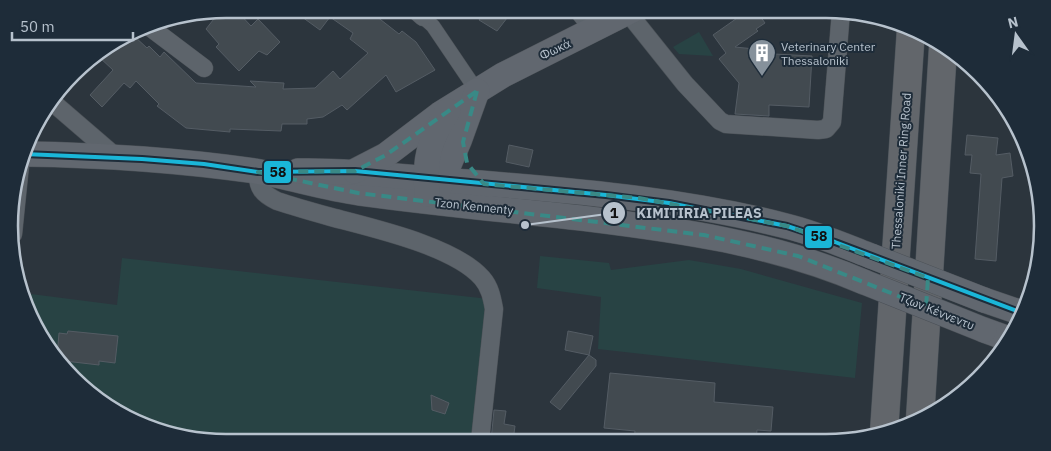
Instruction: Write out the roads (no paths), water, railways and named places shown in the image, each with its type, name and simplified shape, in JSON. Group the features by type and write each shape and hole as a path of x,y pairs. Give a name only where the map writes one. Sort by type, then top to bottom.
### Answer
{"highway":[{"path":"895,30 896,75 904,131"},
{"name":"Thessaloniki Inner Ring Road","path":"885,424 911,36"},
{"path":"921,410 943,54"},
{"path":"936,168 953,61"}],"main road":[{"name":"Φωκά","path":"432,190 426,166 430,146 441,123 457,117 477,91 517,67 615,18"},
{"path":"355,171 393,150 432,119 457,117 467,163 484,184"},
{"name":"Tzon Kennenty","path":"30,154 116,157 204,164 258,172 358,193 432,190 484,184 639,198 787,226 1015,311"},
{"name":"Tzon Kennenty","path":"258,172 355,171 432,190 704,235 753,245 798,256 864,282"},
{"name":"Τζων Κέννεντυ","path":"864,282 1001,336"}],"street":[{"path":"424,18 433,26 477,91"},
{"path":"584,18 594,30"},
{"path":"635,18 685,84 720,121 726,124 818,130 826,129 832,122 840,18"},
{"path":"154,30 204,68"},
{"path":"56,105 116,157"},
{"path":"258,172 257,180 265,196 276,201 373,228 432,248 462,262 483,279 492,297 494,309 481,434"}],"place":[{"name":"Veterinary Center Thessaloniki","path":"762,77"},
{"name":"KIMITIRIA PILEAS","path":"525,225"}]}
